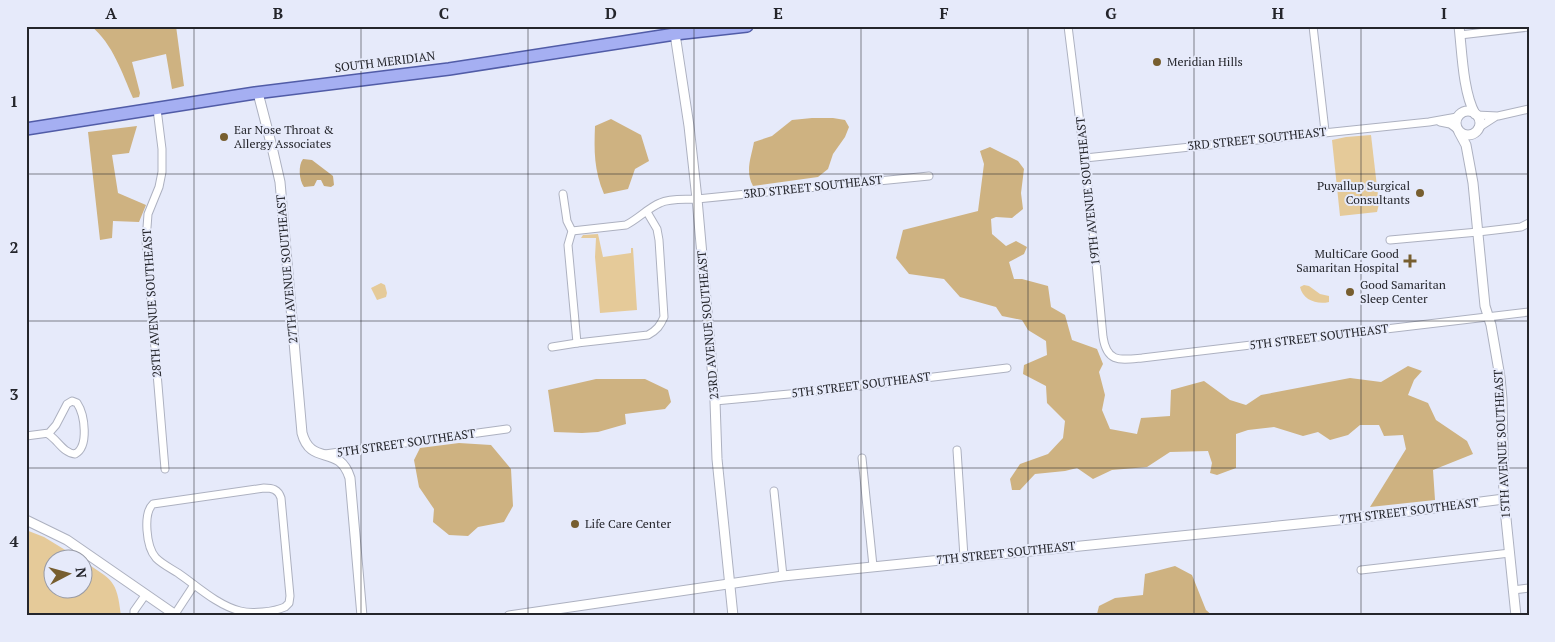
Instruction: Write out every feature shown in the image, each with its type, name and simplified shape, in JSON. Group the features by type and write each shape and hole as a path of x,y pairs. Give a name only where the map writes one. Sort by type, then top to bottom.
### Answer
{"main road":[{"name":"SOUTH MERIDIAN","path":"26,129 258,93 481,64 675,30 748,26"}],"street":[{"name":"19TH AVENUE SOUTHEAST","path":"1068,26 1103,337 1106,351 1110,355"},
{"path":"1313,26 1325,131"},
{"path":"1477,130 1479,121 1471,106 1459,30 1529,26"},
{"name":"23RD AVENUE SOUTHEAST","path":"675,30 697,199 715,402 716,452 733,616"},
{"path":"1465,74 1465,97 1456,125 1458,131 1470,135 1498,116"},
{"name":"27TH AVENUE SOUTHEAST","path":"258,93 280,182 302,433 307,447"},
{"name":"28TH AVENUE SOUTHEAST","path":"156,109 162,149 162,172 159,187 148,214 146,242 165,469"},
{"path":"1459,116 1468,111 1476,115 1498,116 1529,109"},
{"name":"3RD STREET SOUTHEAST","path":"1084,158 1325,131 1429,122 1459,116"},
{"name":"3RD STREET SOUTHEAST","path":"1429,122 1450,124 1458,131"},
{"name":"15TH AVENUE SOUTHEAST","path":"1477,130 1472,140 1473,183 1485,306 1500,377 1504,499 1516,616"},
{"name":"15TH AVENUE SOUTHEAST","path":"1458,131 1466,145 1473,183"},
{"name":"3RD STREET SOUTHEAST","path":"572,231 626,225 662,202 929,176"},
{"path":"564,194 567,220 572,231 568,245 577,344"},
{"path":"552,347 648,335 656,331 660,326 664,317 659,240 657,229 647,212"},
{"path":"1390,240 1525,228 1529,223"},
{"name":"5TH STREET SOUTHEAST","path":"1110,355 1123,359 1142,358 1529,312"},
{"name":"5TH STREET SOUTHEAST","path":"715,402 1007,368"},
{"path":"26,436 48,434 69,453 75,454 80,451 83,445 84,430 77,403 71,401 66,404 56,425 48,434"},
{"name":"5TH STREET SOUTHEAST","path":"307,447 318,454 325,454 506,429"},
{"path":"957,450 964,557"},
{"path":"325,454 339,460 347,470 350,478 362,616"},
{"path":"862,458 873,566"},
{"path":"264,488 275,490 280,494 290,596 288,605 281,609 253,612 240,611 194,585 152,554 149,545 147,522 149,509 154,504 160,502 264,488"},
{"path":"774,491 783,576"},
{"name":"7TH STREET SOUTHEAST","path":"509,616 783,576 1348,519 1504,499"},
{"path":"26,520 67,540 176,615 194,585"},
{"path":"1361,570 1510,553"},
{"path":"1514,590 1529,588"},
{"path":"134,616 134,611 146,594"}],"shaded area":[{"path":"91,26 176,26 184,86 172,89 166,54 132,62 140,93 139,97 133,98 111,50 99,33"},
{"path":"812,118 845,120 849,127 845,137 833,154 828,169 818,177 753,186 749,170 754,142 772,136 792,120"},
{"path":"611,119 641,135 649,161 635,169 628,189 604,194 595,160 595,126"},
{"path":"137,126 129,153 112,155 118,193 146,205 139,222 113,221 112,238 100,240 88,132"},
{"path":"1371,135 1379,204 1377,212 1340,216 1332,140"},
{"path":"990,147 1018,161 1024,169 1021,193 1023,209 1012,218 996,217 991,219 992,234 1006,246 1016,241 1027,247 1024,254 1009,262 1014,279 1022,279 1048,286 1051,307 1065,315 1072,340 1097,349 1103,364 1099,372 1105,395 1102,410 1110,429 1137,434 1141,418 1170,416 1171,390 1204,381 1230,400 1246,405 1261,395 1350,378 1381,382 1408,366 1422,371 1414,380 1408,395 1428,403 1436,420 1467,441 1473,454 1433,470 1435,500 1370,507 1406,449 1403,435 1384,436 1379,425 1360,425 1348,435 1330,440 1318,432 1303,436 1274,427 1248,430 1236,434 1236,468 1217,475 1210,473 1212,463 1208,451 1170,452 1147,467 1112,470 1093,479 1077,468 1035,474 1020,490 1012,490 1010,479 1020,464 1048,454 1063,438 1065,421 1047,403 1046,386 1023,374 1024,365 1047,355 1046,341 1028,330 1022,320 1002,316 996,307 960,297 944,279 909,274 896,258 903,230 978,211 984,164 980,151"},
{"path":"303,159 312,160 333,176 334,185 331,187 324,186 321,180 317,180 314,186 304,187 300,173 300,165"},
{"path":"598,234 603,257 631,253 631,248 633,248 637,310 600,313 595,257 596,238 581,238 583,235"},
{"path":"381,283 385,285 387,293 386,297 377,300 371,288"},
{"path":"1304,285 1309,286 1320,294 1329,296 1329,302 1320,303 1307,298 1300,287"},
{"path":"596,379 645,379 668,390 671,402 665,409 625,414 626,424 598,432 554,432 548,390"},
{"path":"459,443 491,445 511,469 513,506 504,522 478,527 468,536 449,535 433,522 434,509 419,487 414,460 420,448"},
{"path":"26,530 44,537 65,550 42,550 42,600 92,600 92,566 107,577 115,587 121,616 26,616"},
{"path":"1175,566 1192,575 1206,610 1213,616 1101,616 1097,614 1099,606 1115,598 1143,595 1145,574"}],"place":[{"name":"Meridian Hills","path":"1157,62"},
{"name":"Ear Nose Throat & Allergy Associates","path":"224,137"},
{"name":"Puyallup Surgical Consultants","path":"1420,193"},
{"name":"MultiCare Good Samaritan Hospital","path":"1410,261"},
{"name":"Good Samaritan Sleep Center","path":"1350,292"},
{"name":"Life Care Center","path":"575,524"}]}
